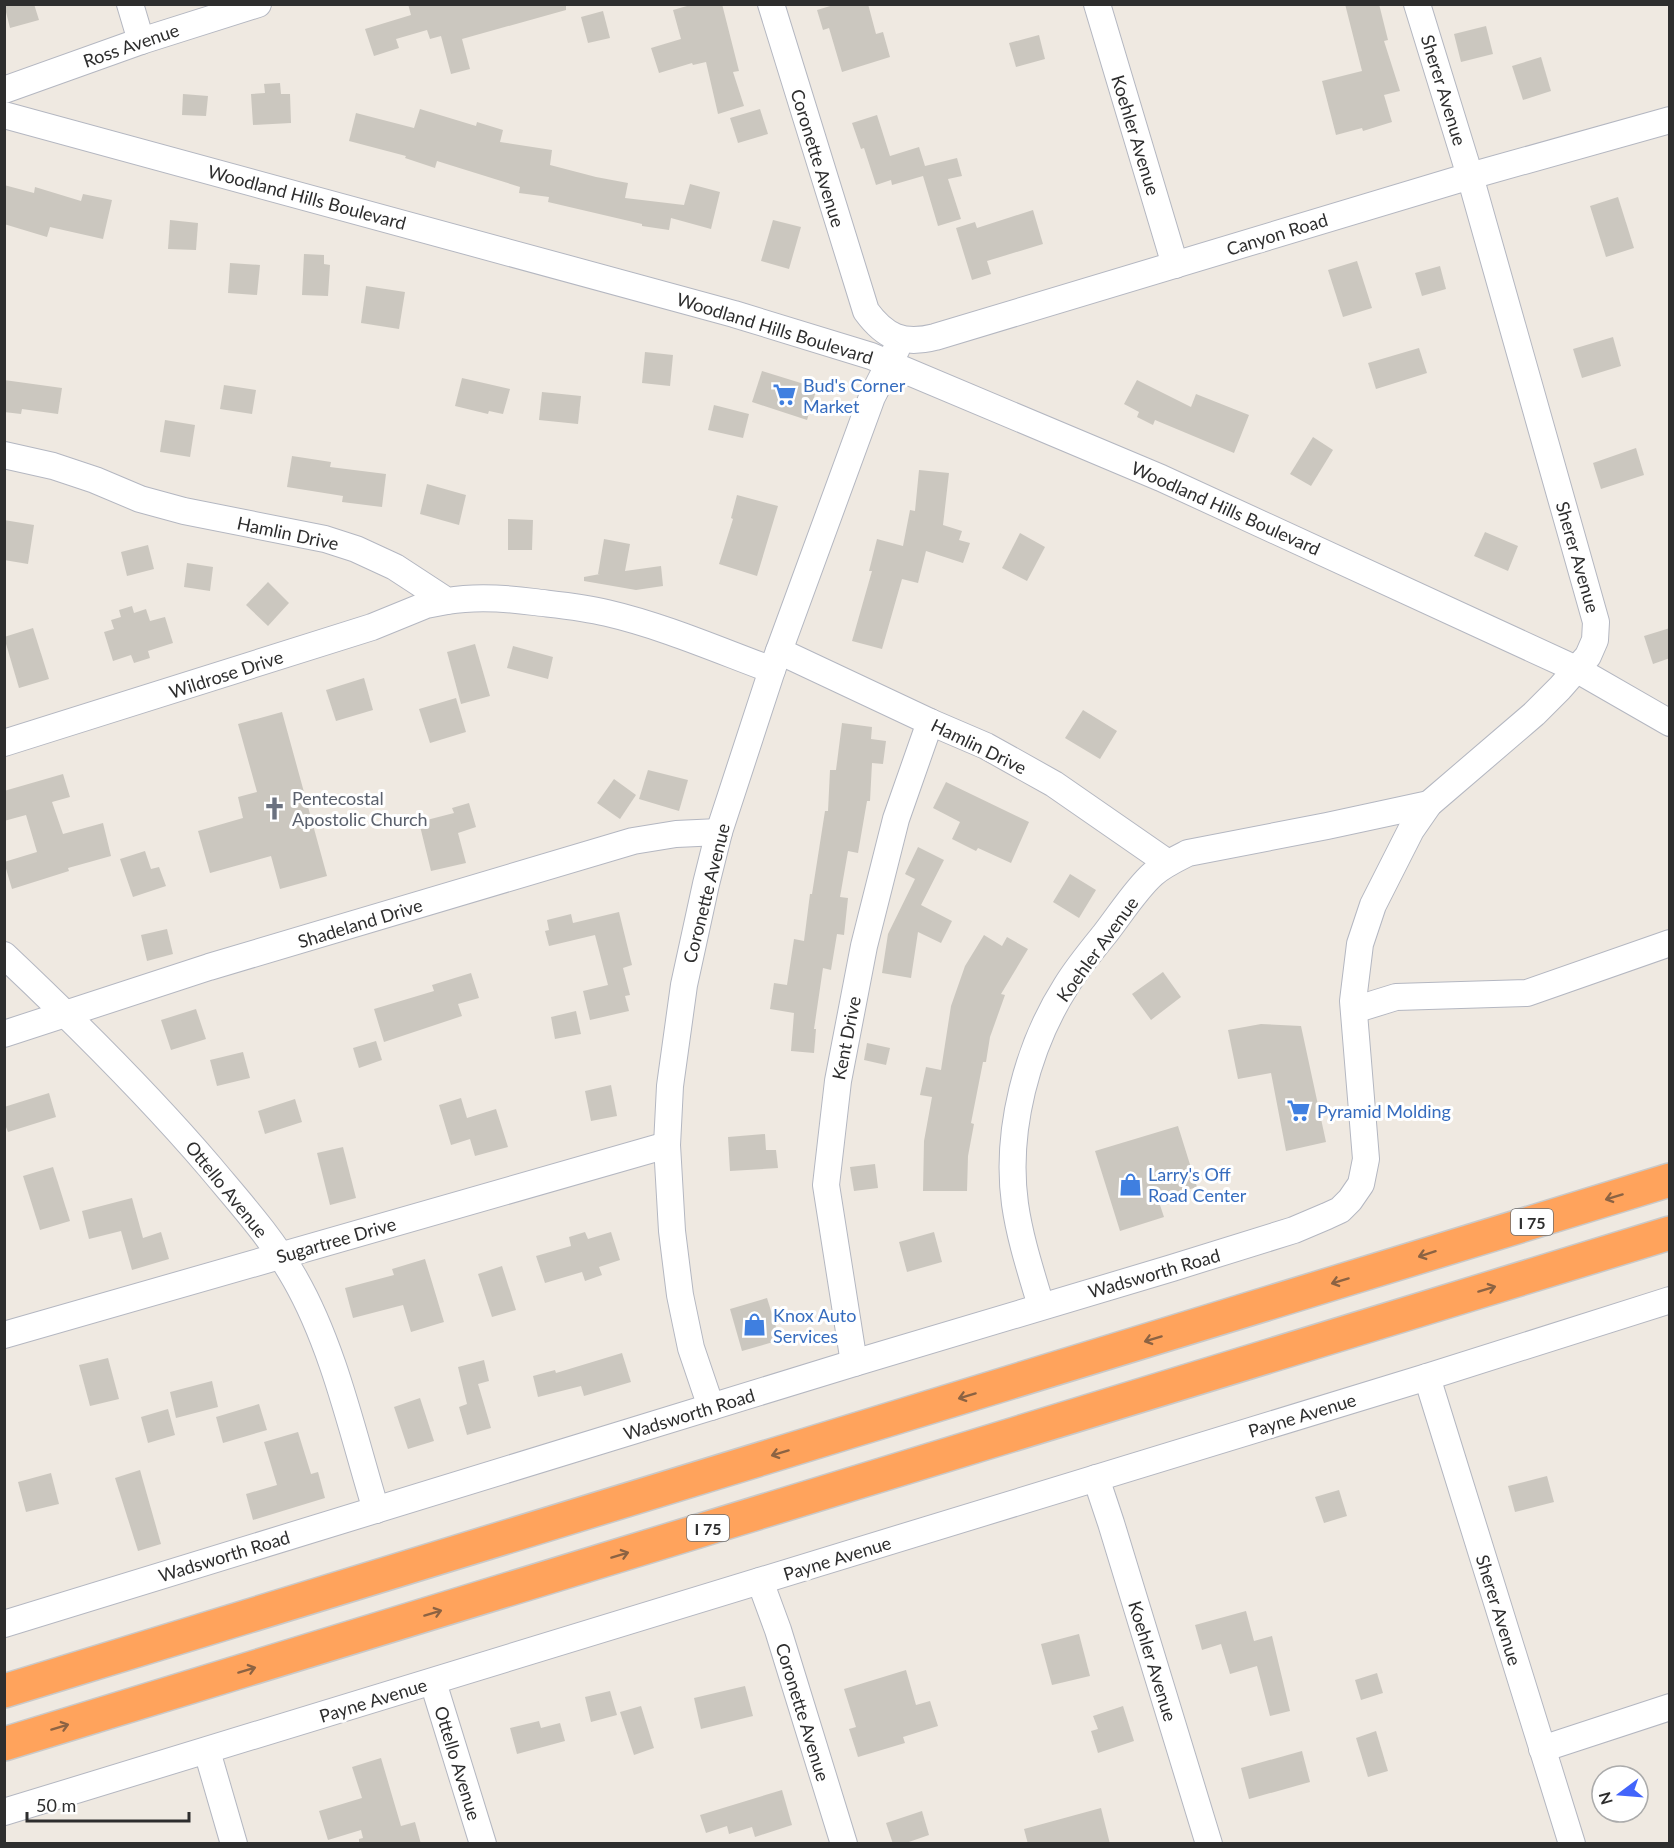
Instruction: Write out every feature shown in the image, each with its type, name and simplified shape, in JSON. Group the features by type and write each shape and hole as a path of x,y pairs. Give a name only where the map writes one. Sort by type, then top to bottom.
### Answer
{"highway":[{"name":"I 75","path":"4,1691 1670,1180"},
{"name":"I 75","path":"4,1744 1670,1233"}],"street":[{"path":"130,4 141,41"},
{"name":"Ross Avenue","path":"4,90 141,41 258,4"},
{"name":"Coronette Avenue","path":"771,4 879,359"},
{"name":"Koehler Avenue","path":"1097,4 1175,264"},
{"name":"Sherer Avenue","path":"1361,1184 1366,1159 1354,1010 1360,944 1373,904 1411,830 1429,804 1534,714 1588,656 1595,640 1596,622 1470,176 1417,4"},
{"name":"Woodland Hills Boulevard","path":"4,115 734,314 879,359 1161,478 1576,669 1670,723"},
{"name":"Canyon Road","path":"893,336 921,341 935,338 1470,176 1670,120"},
{"name":"Coronette Avenue","path":"711,1407 691,1348 680,1295 672,1231 667,1145 670,1086 684,985 719,832 776,660 872,397 879,359 893,336 877,326 866,311"},
{"name":"Hamlin Drive","path":"4,455 53,466 95,480 140,499 184,511 325,539 356,549 395,567 447,601 464,598 500,598 570,606 607,613 776,660 986,746 1054,784 1168,863"},
{"name":"Wildrose Drive","path":"4,743 372,627 426,605 447,601"},
{"name":"Kent Drive","path":"854,1363 826,1185 838,1081 864,946 893,831 930,722"},
{"name":"Koehler Avenue","path":"1041,1306 1022,1242 1015,1202 1015,1127 1021,1093 1031,1060 1048,1019 1066,986 1152,875 1168,863 1188,853 1429,804"},
{"name":"Shadeland Drive","path":"4,1034 209,968 633,841 676,834 719,832"},
{"path":"1354,1010 1396,997 1527,993 1670,943"},
{"name":"Ottello Avenue","path":"4,955 68,1015 167,1116 254,1219 280,1256 296,1281 320,1334 376,1510"},
{"name":"Sugartree Drive","path":"4,1335 667,1145"},
{"name":"Wadsworth Road","path":"4,1624 1294,1230 1340,1210 1361,1184"},
{"name":"Payne Avenue","path":"4,1812 1427,1377 1670,1300"},
{"name":"Sherer Avenue","path":"1427,1377 1572,1844"},
{"name":"Koehler Avenue","path":"1096,1478 1209,1844"},
{"name":"Coronette Avenue","path":"760,1581 782,1641 844,1844"},
{"name":"Ottello Avenue","path":"433,1682 483,1844"},
{"path":"1542,1749 1670,1707"},
{"path":"207,1751 234,1844"}],"building":[{"path":"4,4 34,4 39,20 10,28"},
{"path":"408,4 566,4 566,10 462,39 470,69 451,74 441,36 430,39 427,30 396,39 399,48 374,56 365,29 411,15"},
{"path":"694,4 722,4 739,71 733,72 744,106 718,114 706,62 693,65 692,63 659,73 651,48 681,39 673,10"},
{"path":"837,4 868,4 876,34 883,32 890,57 842,72 829,28 823,30 817,10"},
{"path":"1345,4 1379,4 1388,40 1384,41 1400,91 1384,95 1392,122 1363,131 1362,128 1336,135 1322,81 1362,71"},
{"path":"603,11 610,38 588,43 581,17"},
{"path":"1486,26 1493,54 1461,62 1454,34"},
{"path":"1039,35 1045,59 1016,67 1009,43"},
{"path":"1541,57 1551,91 1523,100 1512,66"},
{"path":"280,83 281,94 290,94 291,123 253,125 251,94 265,93 264,84"},
{"path":"183,94 208,96 206,116 182,115"},
{"path":"420,109 476,126 477,122 503,130 500,142 552,150 550,165 628,183 625,198 684,205 690,184 720,192 711,229 671,218 669,230 642,226 642,224 548,202 549,197 519,193 520,187 437,161 435,168 405,158 406,156 349,141 356,113 414,128"},
{"path":"760,109 768,134 738,143 730,118"},
{"path":"877,115 890,156 919,147 925,166 957,158 962,176 948,179 961,219 938,226 923,176 892,185 891,180 876,185 864,148 861,149 852,123"},
{"path":"4,185 34,193 35,187 81,201 83,194 112,200 103,239 50,227 47,237 4,224"},
{"path":"1618,197 1634,248 1606,257 1590,206"},
{"path":"1033,210 1043,244 987,261 991,274 972,280 956,228 975,222 977,228"},
{"path":"170,220 198,223 196,250 168,249"},
{"path":"773,220 801,227 789,269 761,261"},
{"path":"304,254 324,255 324,264 330,265 328,296 302,295"},
{"path":"1357,261 1372,308 1343,317 1328,270"},
{"path":"230,263 260,265 257,295 228,293"},
{"path":"1440,266 1446,289 1422,296 1415,273"},
{"path":"366,286 405,292 399,329 361,323"},
{"path":"1613,337 1621,366 1582,378 1573,349"},
{"path":"1419,348 1427,373 1376,389 1368,363"},
{"path":"645,352 673,355 670,386 642,383"},
{"name":"Bud's Corner Market","path":"762,371 817,388 807,420 752,402"},
{"path":"462,378 510,389 503,414 489,411 488,414 455,406"},
{"path":"4,380 62,388 58,414 22,409 21,414 4,412"},
{"path":"1137,380 1191,407 1196,394 1249,415 1234,453 1155,420 1153,425 1137,417 1139,412 1124,404"},
{"path":"224,385 256,390 252,414 220,409"},
{"path":"542,392 581,396 578,424 539,420"},
{"path":"714,405 749,414 743,438 708,430"},
{"path":"165,420 195,425 190,457 160,452"},
{"path":"1313,437 1333,450 1311,486 1290,474"},
{"path":"1636,448 1644,475 1601,489 1593,463"},
{"path":"292,456 331,462 330,467 386,474 382,507 342,502 343,496 287,487"},
{"path":"919,470 949,473 943,525 962,531 959,540 970,543 963,563 926,551 918,583 902,579 882,649 852,641 872,571 869,571 877,539 903,546 910,510 915,511"},
{"path":"427,484 466,495 459,525 420,514"},
{"path":"737,495 778,506 757,576 719,564 733,519 731,518"},
{"path":"508,519 533,520 532,550 508,550"},
{"path":"4,520 34,525 28,564 4,560"},
{"path":"1485,532 1518,546 1508,571 1474,556"},
{"path":"1020,533 1045,547 1027,581 1002,568"},
{"path":"604,539 630,544 625,571 661,566 663,586 636,590 584,581 584,577 600,574 598,574"},
{"path":"148,545 154,569 127,576 121,552"},
{"path":"187,563 213,567 210,591 184,587"},
{"path":"268,582 289,603 268,626 246,605"},
{"path":"132,606 134,613 146,609 150,621 165,617 173,643 148,651 150,658 134,663 131,655 113,661 104,632 114,629 111,620 121,617 119,610"},
{"path":"33,628 49,679 19,688 4,637"},
{"path":"1670,628 1670,658 1653,664 1644,636"},
{"path":"475,644 490,696 461,704 447,652"},
{"path":"513,646 553,657 548,679 507,668"},
{"path":"364,678 373,710 336,721 326,690"},
{"path":"456,698 466,732 430,743 419,709"},
{"path":"1083,710 1117,731 1100,759 1065,738"},
{"name":"Pentecostal Apostolic Church","path":"282,712 327,876 280,889 271,856 210,873 198,831 243,818 238,797 257,792 238,724"},
{"path":"842,723 872,727 871,739 886,741 883,764 872,763 870,801 867,801 858,853 848,851 840,897 848,898 844,935 837,934 831,970 823,968 814,1029 816,1029 814,1053 791,1051 794,1013 770,1009 774,983 787,985 794,939 804,941 825,811 828,811 830,770 836,770"},
{"path":"648,770 688,780 679,811 639,799"},
{"path":"63,774 70,797 52,802 63,834 103,823 111,856 68,868 69,871 12,889 4,862 37,852 26,815 4,821 4,791"},
{"path":"614,779 636,795 620,819 597,803"},
{"path":"946,782 1029,822 1011,863 978,848 976,851 952,839 960,822 933,808"},
{"path":"469,803 476,827 458,833 466,863 431,871 419,822 454,813 452,808"},
{"path":"918,847 944,860 921,905 952,921 941,943 918,932 911,978 882,973 888,934 915,879 905,874"},
{"path":"145,851 151,869 159,867 166,886 133,897 120,859"},
{"path":"1070,874 1096,890 1079,918 1053,902"},
{"path":"619,912 632,965 623,968 630,995 625,996 629,1011 590,1020 583,991 608,985 595,935 549,946 545,931 549,930 547,920 571,914 573,923"},
{"path":"167,929 173,954 147,961 141,935"},
{"path":"984,935 1002,946 1007,937 1028,949 1001,994 1005,995 990,1037 986,1062 983,1062 971,1123 974,1124 968,1156 967,1191 923,1191 924,1141 932,1097 920,1095 926,1067 941,1070 951,1006 965,966"},
{"path":"1163,972 1181,997 1151,1020 1132,994"},
{"path":"471,973 479,998 458,1004 462,1016 384,1042 374,1009 434,991 432,985"},
{"path":"196,1009 206,1039 171,1050 161,1020"},
{"path":"576,1011 581,1034 555,1039 551,1017"},
{"name":"Pyramid Molding","path":"1261,1024 1301,1026 1326,1142 1286,1151 1271,1073 1238,1079 1228,1030"},
{"path":"376,1041 382,1060 359,1068 353,1048"},
{"path":"867,1043 890,1048 886,1065 864,1060"},
{"path":"243,1052 250,1078 217,1086 210,1060"},
{"path":"611,1085 617,1116 591,1121 585,1091"},
{"path":"49,1093 56,1117 8,1132 4,1122 4,1107"},
{"path":"461,1098 467,1118 496,1109 508,1147 475,1156 470,1139 451,1145 439,1105"},
{"path":"295,1099 302,1122 265,1134 258,1111"},
{"path":"1178,1126 1197,1187 1158,1199 1164,1217 1120,1231 1095,1151"},
{"path":"765,1134 766,1150 776,1150 778,1168 730,1171 728,1137"},
{"path":"343,1147 356,1198 330,1205 317,1153"},
{"path":"875,1164 878,1188 854,1191 850,1167"},
{"path":"53,1167 70,1221 40,1230 23,1176"},
{"path":"132,1198 143,1238 161,1232 169,1259 132,1270 121,1231 89,1239 82,1211"},
{"path":"585,1232 588,1239 611,1232 620,1260 599,1267 602,1275 585,1281 582,1272 545,1283 536,1256 571,1246 569,1237"},
{"path":"934,1232 942,1262 907,1272 899,1242"},
{"path":"425,1259 444,1322 411,1332 403,1305 353,1318 345,1288 394,1275 392,1269"},
{"path":"502,1266 516,1310 492,1317 478,1274"},
{"name":"Knox Auto Services","path":"767,1298 780,1340 742,1351 730,1309"},
{"path":"622,1353 631,1382 584,1396 581,1386 538,1397 533,1376 555,1370 556,1373"},
{"path":"108,1358 119,1399 90,1406 79,1365"},
{"path":"484,1360 489,1381 478,1384 491,1428 467,1435 459,1407 467,1404 458,1367"},
{"path":"212,1381 218,1407 176,1418 170,1392"},
{"path":"420,1398 434,1441 408,1449 394,1407"},
{"path":"259,1404 267,1430 223,1443 216,1417"},
{"path":"168,1409 175,1435 148,1443 141,1417"},
{"path":"298,1432 311,1474 318,1472 325,1498 253,1520 246,1494 277,1485 264,1442"},
{"path":"140,1470 161,1544 138,1551 115,1478"},
{"path":"51,1473 59,1504 26,1512 18,1482"},
{"path":"1547,1476 1554,1502 1515,1512 1508,1486"},
{"path":"1339,1490 1347,1516 1324,1523 1315,1497"},
{"path":"1246,1611 1254,1641 1272,1636 1290,1711 1270,1716 1257,1666 1230,1674 1221,1644 1202,1650 1195,1625"},
{"path":"1079,1634 1090,1676 1052,1685 1041,1644"},
{"path":"906,1670 916,1705 930,1701 938,1726 903,1737 905,1743 858,1757 849,1729 856,1727 844,1689"},
{"path":"1377,1673 1383,1693 1361,1700 1355,1680"},
{"path":"745,1686 753,1716 701,1729 694,1698"},
{"path":"610,1691 617,1715 591,1722 585,1697"},
{"path":"641,1706 654,1748 634,1755 620,1712"},
{"path":"1123,1706 1134,1741 1098,1753 1091,1731 1098,1729 1093,1716"},
{"path":"539,1721 541,1728 560,1723 565,1741 517,1754 510,1728"},
{"path":"1376,1731 1388,1771 1368,1777 1356,1738"},
{"path":"1302,1751 1310,1782 1249,1799 1241,1768"},
{"path":"381,1758 401,1826 415,1822 421,1844 359,1844 359,1839 363,1838 361,1830 328,1840 319,1811 362,1798 352,1767"},
{"path":"782,1790 792,1825 755,1837 752,1827 729,1834 727,1826 706,1833 700,1815"},
{"path":"1101,1808 1110,1844 1028,1844 1024,1829"},
{"path":"922,1811 929,1835 903,1844 893,1844 886,1823"}],"place":[{"name":"Bud's Corner Market","path":"785,395"},
{"name":"Pentecostal Apostolic Church","path":"274,808"},
{"name":"Pyramid Molding","path":"1299,1111"},
{"name":"Larry's Off Road Center","path":"1130,1184"},
{"name":"Knox Auto Services","path":"755,1325"}]}
